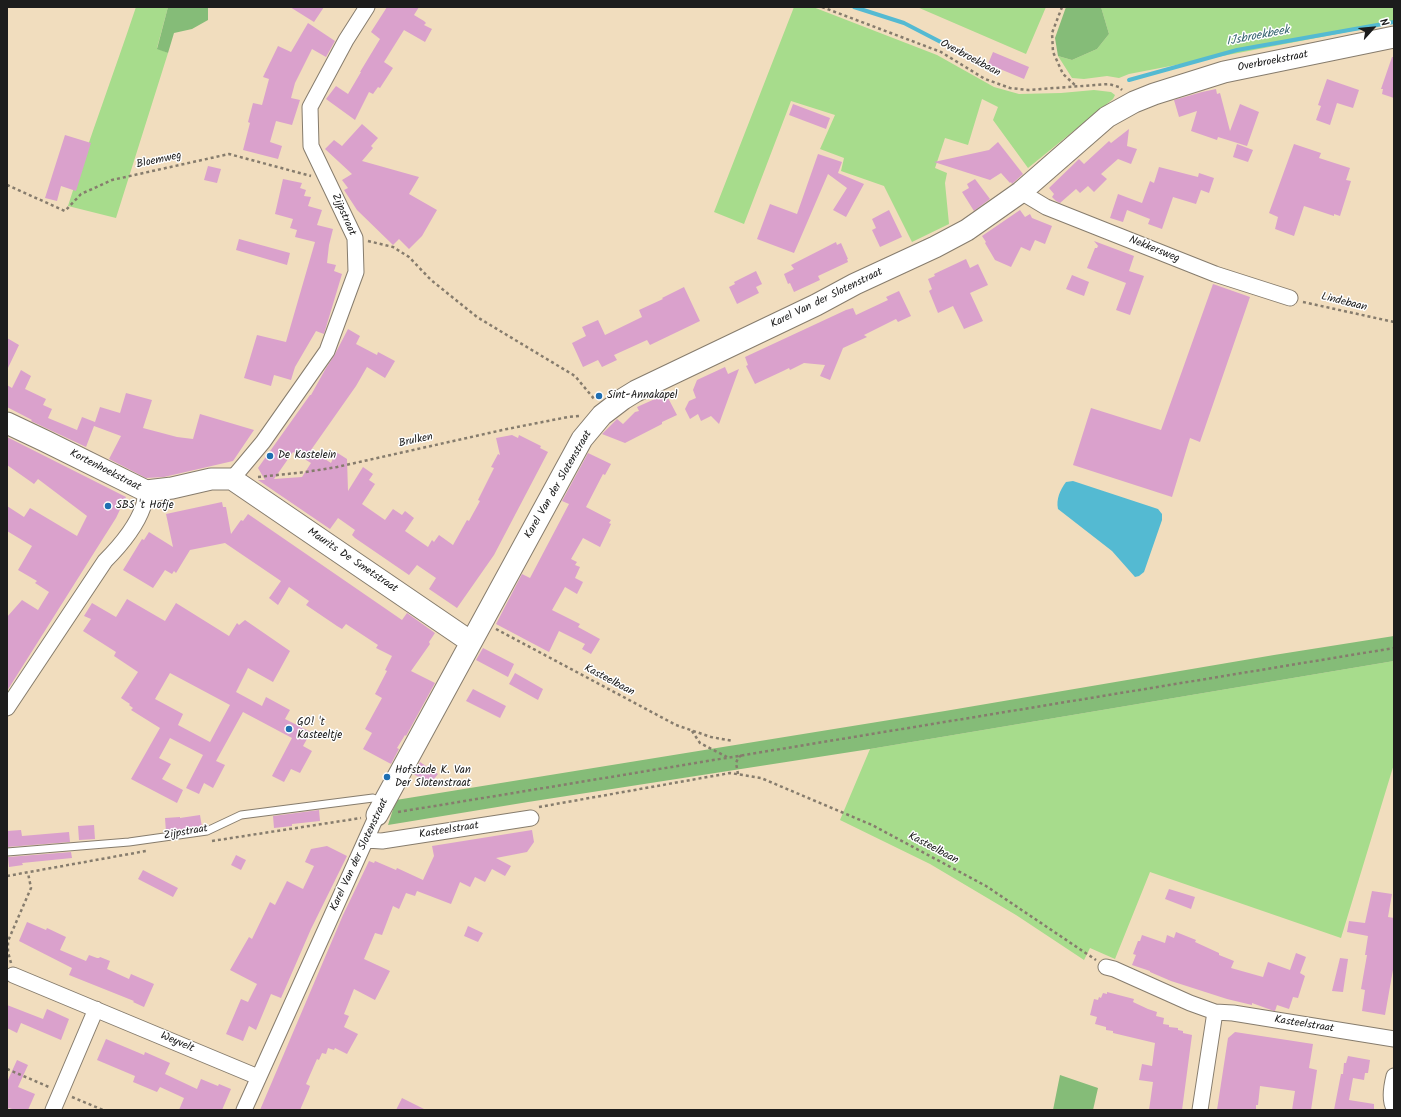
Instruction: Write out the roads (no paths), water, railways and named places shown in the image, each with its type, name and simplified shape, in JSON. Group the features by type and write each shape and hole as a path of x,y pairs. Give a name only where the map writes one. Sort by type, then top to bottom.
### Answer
{"street":[{"name":"Zijpstraat","path":"232,479 263,442 326,351 356,272 355,238 311,146 310,107 346,40 367,7"},
{"name":"Overbroekstraat","path":"1154,94 1224,72 1394,37"},
{"name":"Karel Van der Slotenstraat","path":"244,1110 381,809 582,439 604,413 623,398 636,391 816,306 855,284 936,247 967,230 1021,192 1107,117 1134,102 1154,94"},
{"name":"Nekkersweg","path":"1021,192 1046,207 1208,271 1290,298"},
{"name":"Kortenhoekstraat","path":"7,423 45,440 146,492 211,479 232,479"},
{"name":"Maurits De Smetstraat","path":"232,479 471,642"},
{"path":"7,708 105,561 120,544 136,521 144,506 146,492"},
{"name":"Kasteelstraat","path":"366,840 382,841 531,818"},
{"name":"Kasteelstraat","path":"1106,967 1114,969 1190,1003 1215,1012 1233,1013 1394,1039"},
{"name":"Weyvelt","path":"13,975 258,1077"},
{"path":"53,1110 96,1009"},
{"path":"1200,1110 1215,1012"},
{"path":"1394,1076 1392,1096 1392,1105 1394,1108"}],"lane":[{"name":"Zijpstraat","path":"7,852 129,842 207,832 241,815 373,798 381,809"}],"water":[{"path":"1073,481 1158,509 1162,514 1162,520 1144,572 1139,576 1135,577 1112,551 1058,509 1058,498 1062,488 1066,482"}],"waterway":[{"name":"IJsbroekbeek","path":"854,7 904,23 960,52 993,72"},
{"name":"IJsbroekbeek","path":"1129,80 1237,50 1394,22"}],"place":[{"name":"Sint-Annakapel","path":"599,396"},
{"name":"De Kastelein","path":"270,456"},
{"name":"SBS 't Hofje","path":"108,506"},
{"name":"GO! 't Kasteeltje","path":"289,729"},
{"name":"Hofstade K. Van Der Slotenstraat","path":"387,777"}]}
